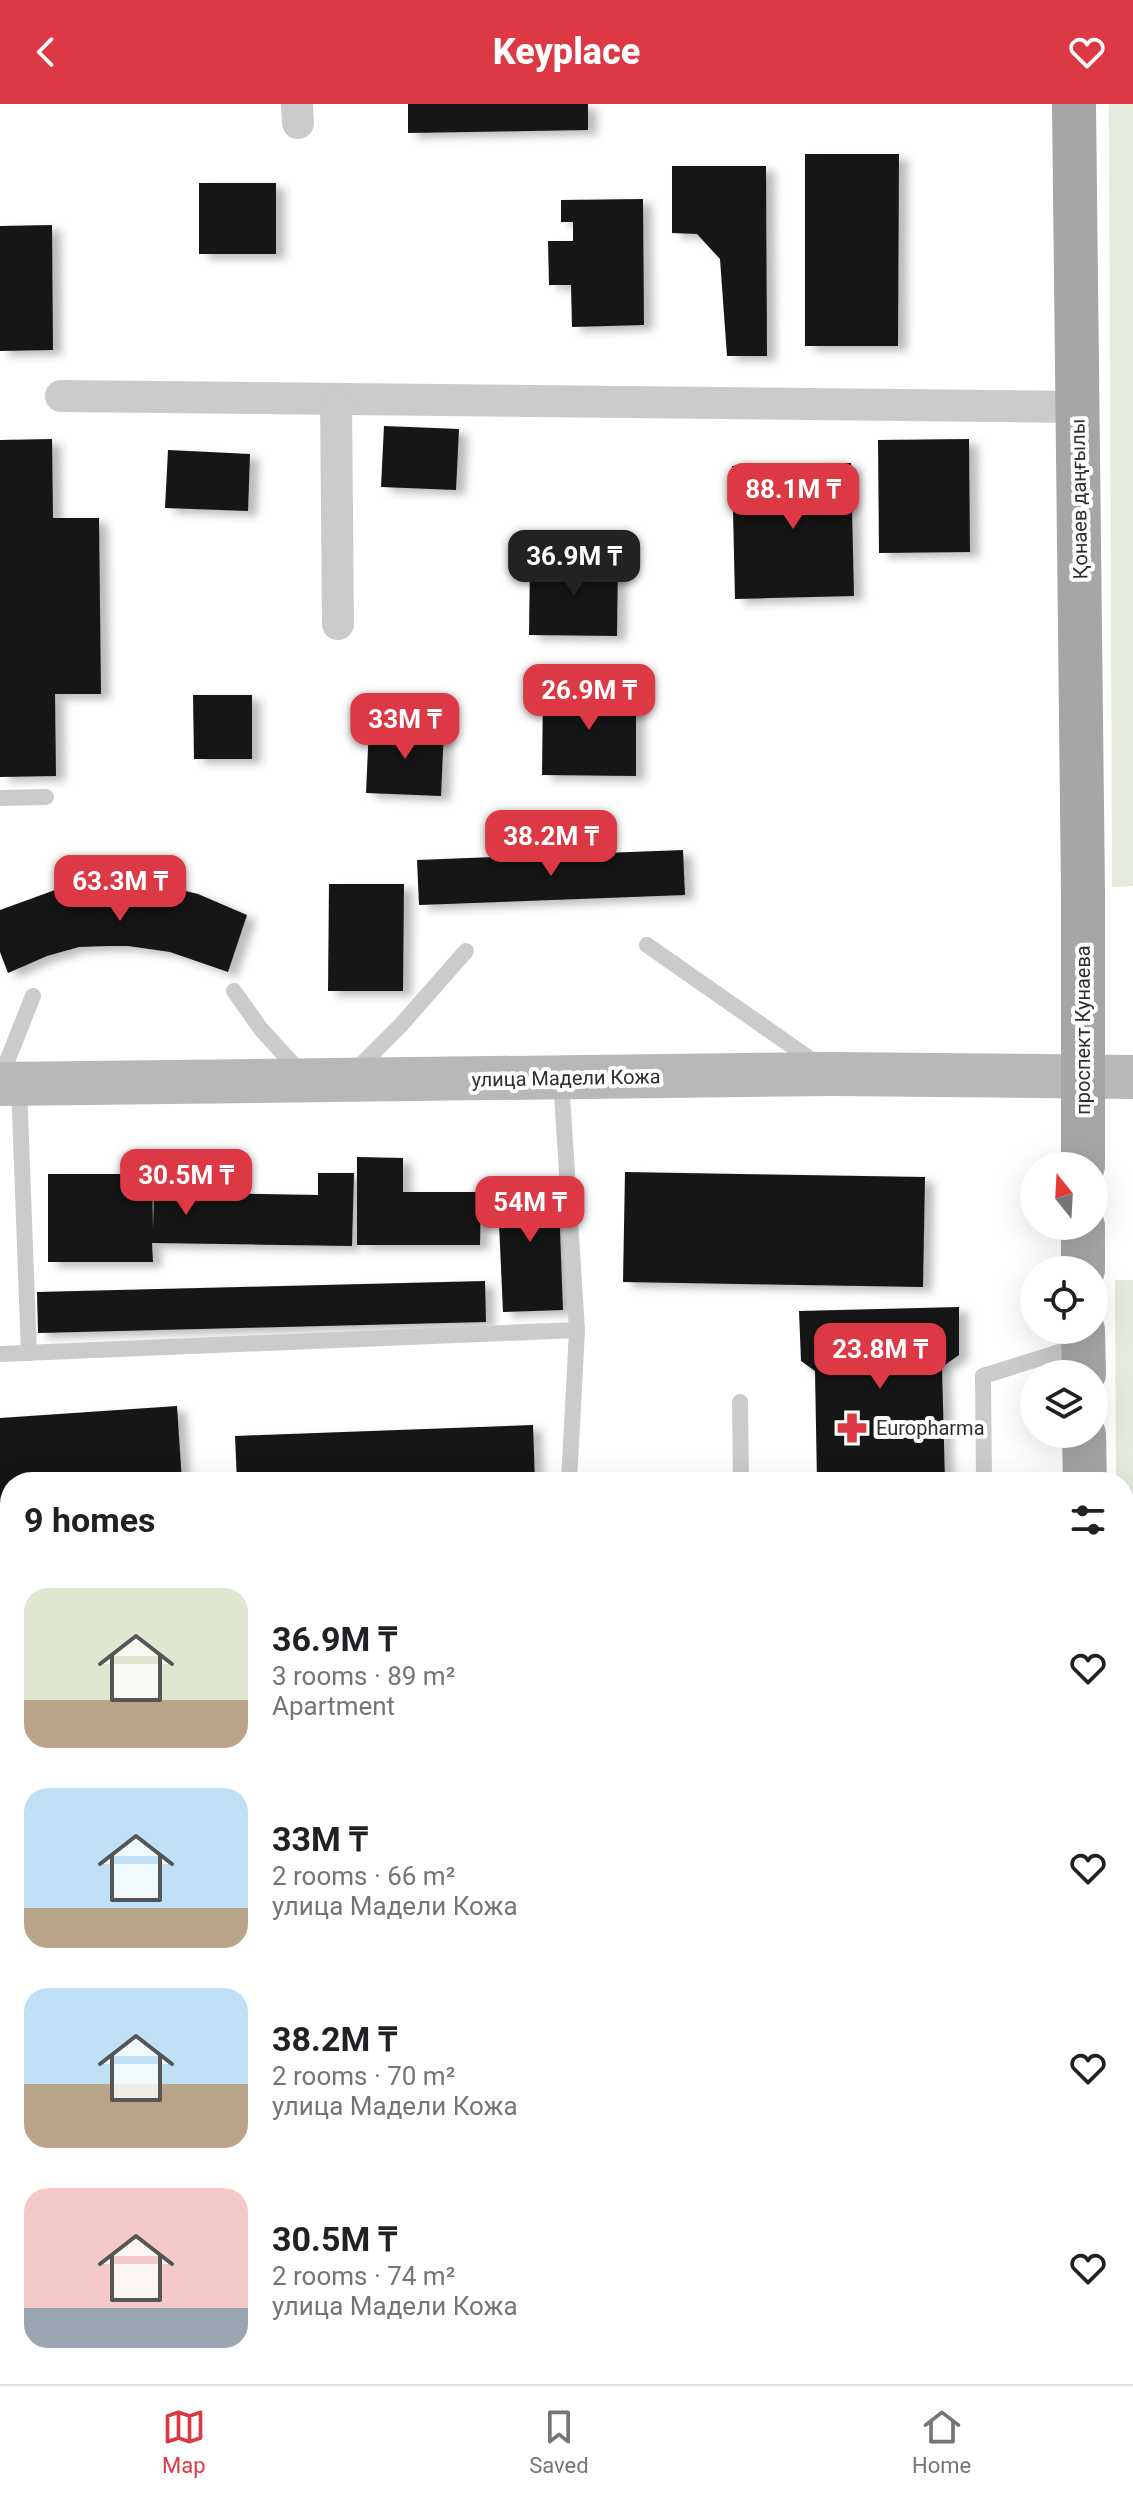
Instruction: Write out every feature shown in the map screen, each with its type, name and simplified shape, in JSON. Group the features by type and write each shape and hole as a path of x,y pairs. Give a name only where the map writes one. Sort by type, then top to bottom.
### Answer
{"main road":[{"name":"Қонаев даңғылы","path":"1074,104 1083,894"},
{"name":"проспект Кунаева","path":"1083,894 1083,1152"},
{"name":"улица Мадели Кожа","path":"6,1083 832,1074 1133,1077"},
{"path":"1084,1448 1085,1472"}],"street":[{"path":"61,396 1077,407"},
{"path":"336,399 338,624"}],"lane":[{"path":"0,798 46,797"},
{"path":"647,945 832,1074"},
{"path":"234,991 260,1028 327,1080 400,1026 466,951"},
{"path":"29,1353 6,1083 33,996"},
{"path":"561,1078 577,1330 570,1472"},
{"path":"0,1354 577,1330"},
{"path":"984,1472 983,1376 1083,1349"},
{"path":"740,1402 741,1472"}],"green space":[{"path":"1109,104 1133,104 1133,886 1112,887"},
{"path":"1115,1280 1133,1280 1133,1472 1116,1472"}],"building":[{"path":"408,104 588,104 588,130 408,133"},
{"path":"805,154 899,154 898,346 805,346"},
{"path":"672,166 766,166 767,356 727,356 720,259 697,234 672,233"},
{"path":"199,183 276,183 276,254 199,254"},
{"path":"643,199 644,325 572,327 571,285 549,285 548,241 573,241 573,222 561,222 561,200"},
{"path":"52,225 53,350 0,351 0,226"},
{"path":"384,426 459,429 456,490 381,487"},
{"path":"52,439 53,518 99,518 101,694 55,694 56,776 0,777 0,440"},
{"path":"969,439 970,552 879,553 878,440"},
{"path":"168,450 250,454 248,511 165,508"},
{"path":"851,463 854,596 735,599 732,466"},
{"path":"530,559 618,560 617,636 529,635"},
{"path":"543,689 636,689 636,776 542,775"},
{"path":"193,695 252,695 252,759 194,759"},
{"path":"369,726 444,729 441,796 366,793"},
{"path":"683,850 685,895 419,905 417,860"},
{"path":"144,881 198,894 247,915 228,972 170,952 108,946 79,947 47,956 8,973 0,952 0,910 55,890 106,882"},
{"path":"329,884 404,884 403,991 328,991"},
{"path":"357,1157 403,1158 403,1192 481,1192 480,1245 357,1245"},
{"path":"625,1172 925,1177 923,1287 623,1282"},
{"path":"318,1173 354,1173 352,1246 152,1243 153,1262 48,1262 48,1174 152,1174 153,1229 154,1192 318,1195"},
{"path":"558,1177 563,1310 503,1312 497,1179"},
{"path":"485,1281 486,1322 38,1333 37,1292"},
{"path":"959,1307 959,1355 942,1367 945,1472 817,1472 815,1371 801,1361 799,1311"},
{"path":"177,1406 181,1472 0,1472 0,1418"},
{"path":"533,1425 535,1472 237,1472 235,1436"}],"place":[{"name":"Europharma","path":"852,1428"}]}
